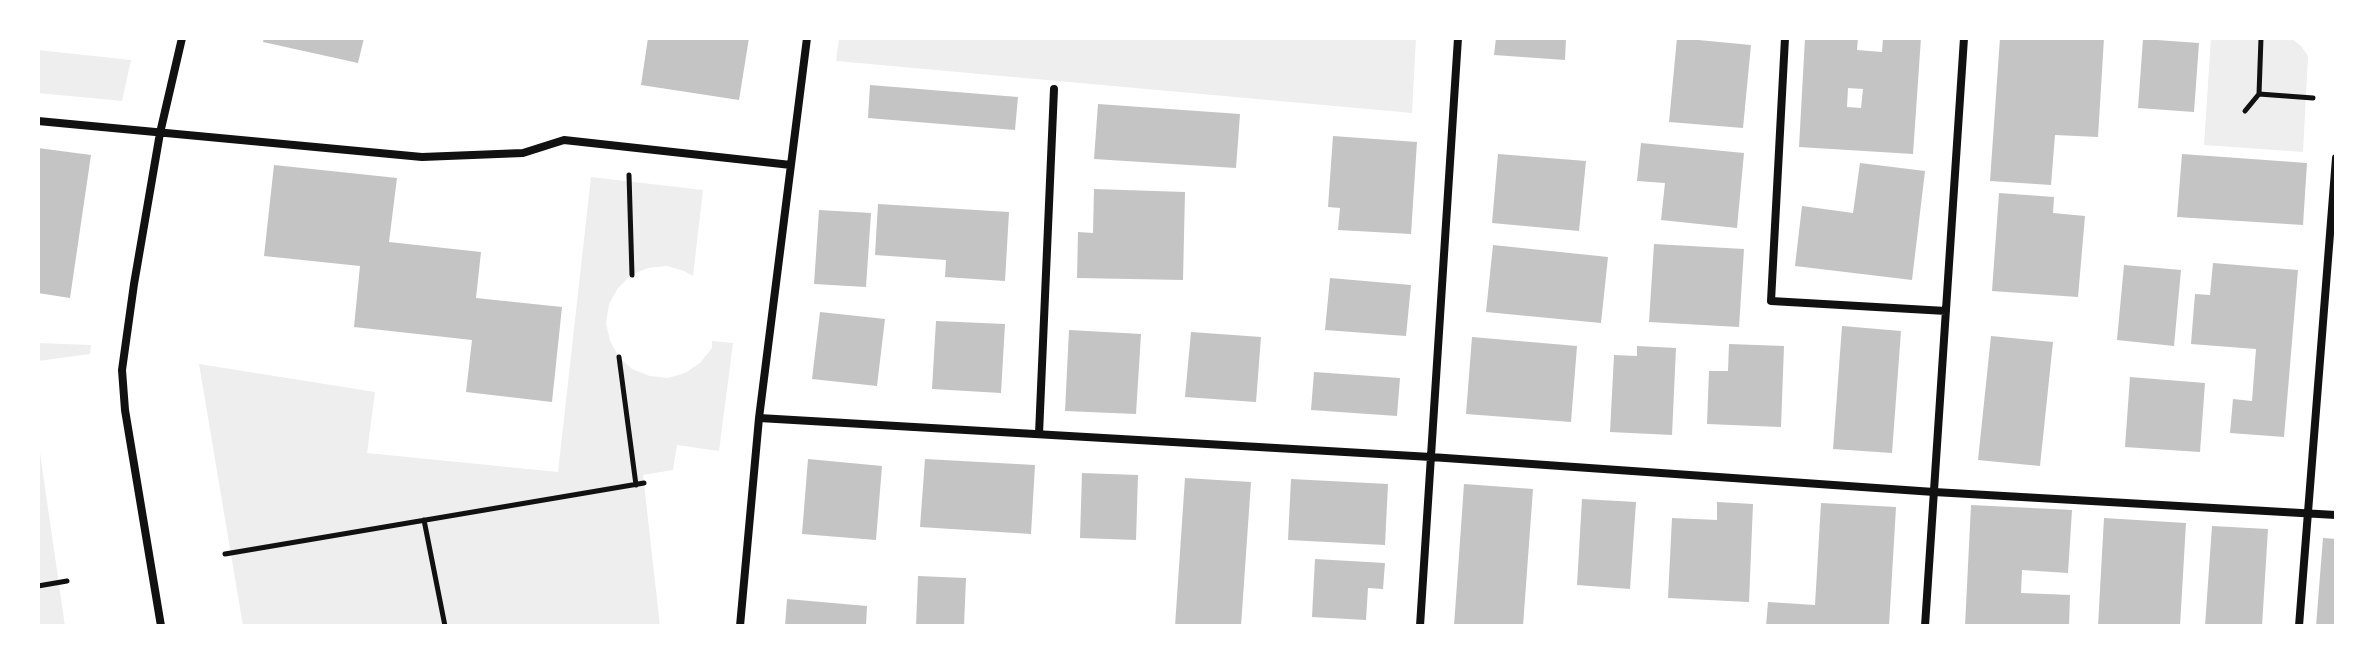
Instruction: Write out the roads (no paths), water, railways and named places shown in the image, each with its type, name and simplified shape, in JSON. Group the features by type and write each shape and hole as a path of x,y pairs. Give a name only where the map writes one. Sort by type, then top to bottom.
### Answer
{"street":[{"path":"161,626 125,410 122,370 160,133 182,38"},
{"path":"740,626 759,418 807,38"},
{"path":"1420,626 1458,38"},
{"path":"1785,38 1771,301 1946,311"},
{"path":"1925,626 1964,38"},
{"path":"1039,434 1054,89"},
{"path":"38,121 422,157 523,153 564,140 791,165"},
{"path":"2299,626 2336,158"},
{"path":"759,418 2336,515"}]}
